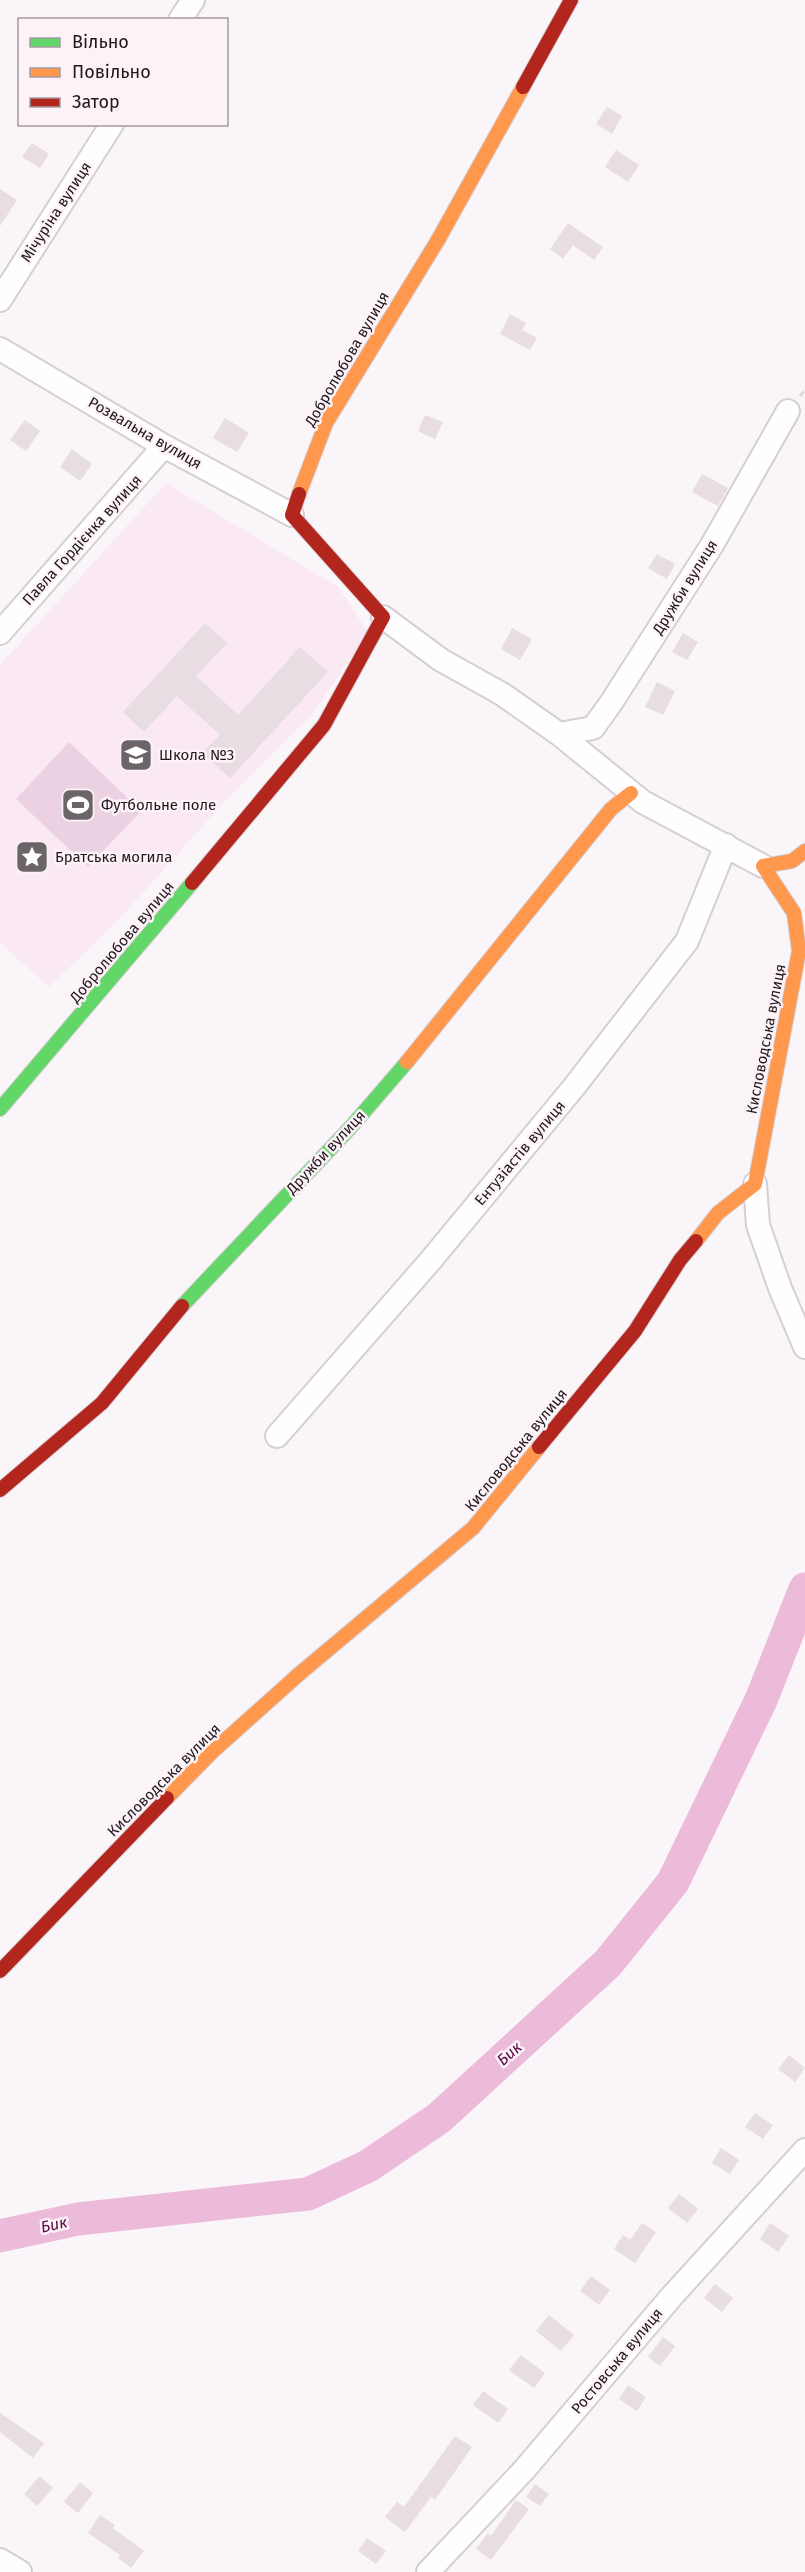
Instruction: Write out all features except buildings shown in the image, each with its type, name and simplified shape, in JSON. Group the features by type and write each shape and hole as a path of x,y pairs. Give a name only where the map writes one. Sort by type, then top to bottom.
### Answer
{"street":[{"path":"181,18 193,0"},
{"name":"Добролюбова вулиця","path":"292,514 305,474 326,423 438,240 571,0"},
{"name":"Мічуріна вулиця","path":"0,300 111,126"},
{"name":"Розвальна вулиця","path":"0,349 164,446 292,514"},
{"name":"Дружби вулиця","path":"559,734 593,728 611,703 712,545 788,411"},
{"name":"Павла Гордієнка вулиця","path":"0,633 164,446"},
{"path":"292,514 383,617 441,660 502,694 559,734 631,793 763,866 792,861 805,851"},
{"name":"Добролюбова вулиця","path":"0,1109 59,1042 324,725 383,617"},
{"name":"Дружби вулиця","path":"0,1490 58,1444 102,1403 167,1322 350,1128 444,1019 611,809 631,793"},
{"name":"Ентузіастів вулиця","path":"277,1436 431,1260 574,1087 687,941 726,845"},
{"name":"Кисловодська вулиця","path":"0,1971 212,1752 298,1675 473,1528 635,1331 680,1260 718,1213 755,1184 799,951 794,913 763,866"},
{"path":"755,1184 758,1225 780,1288 805,1347"},
{"name":"Ростовська вулиця","path":"428,2572 524,2470 672,2296 805,2150"},
{"path":"0,2560 20,2572"}],"shaded area":[{"name":"Школа №3","path":"166,483 338,587 368,632 315,711 227,799 114,925 49,987 0,943 0,665"},
{"name":"Футбольне поле","path":"69,742 141,811 88,867 16,799"}],"waterway":[{"name":"Бик","path":"0,2236 78,2219 308,2194 368,2166 439,2118 608,1963 673,1882 761,1700 805,1589"}],"traffic: fast":[{"path":"0,1109 192,883"},
{"path":"182,1306 350,1128 407,1062"}],"traffic: slow":[{"path":"299,494 326,423 438,240 523,87"},
{"path":"407,1062 611,809 631,793"},
{"path":"696,1241 718,1213 755,1184 799,951 794,913 763,866 792,861 805,851"},
{"path":"167,1798 212,1752 298,1675 473,1528 539,1447"}],"traffic: jam":[{"path":"523,87 571,0"},
{"path":"192,883 324,725 383,617 292,515 299,494"},
{"path":"539,1447 635,1331 680,1260 696,1241"},
{"path":"0,1490 102,1403 182,1306"},
{"path":"0,1971 167,1798"}],"place":[{"name":"Школа №3","path":"136,755"},
{"name":"Футбольне поле","path":"78,805"},
{"name":"Братська могила","path":"32,857"}]}
